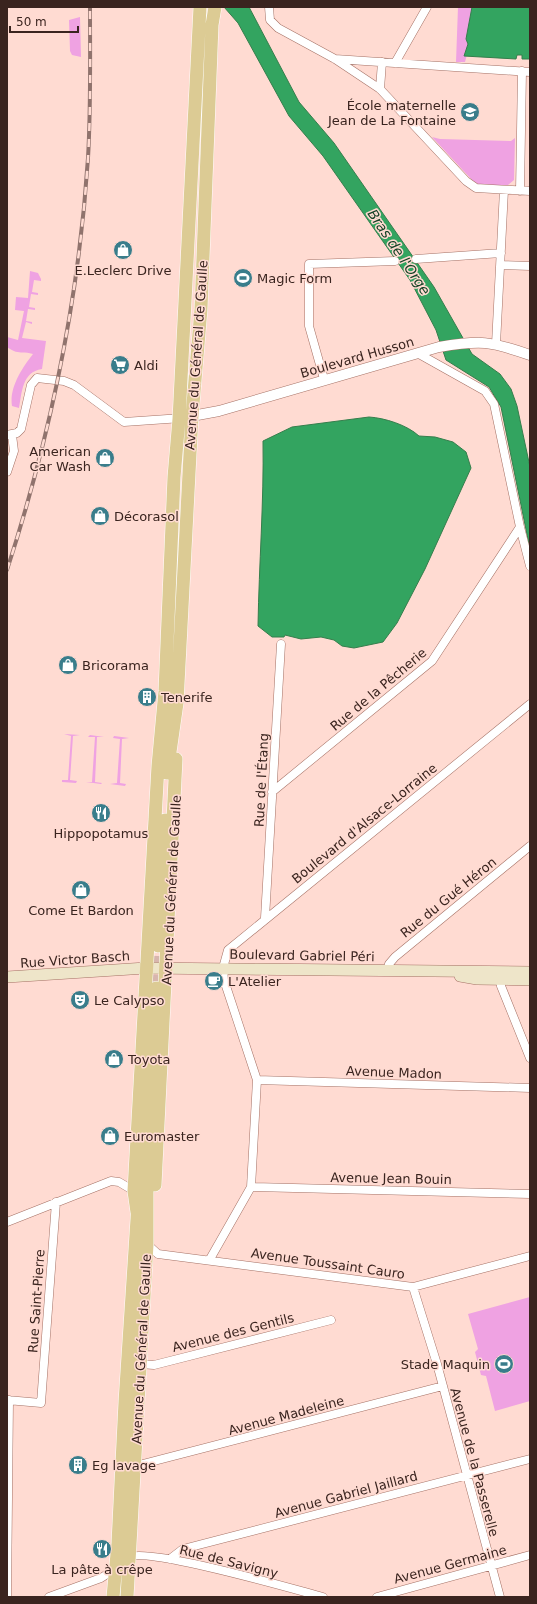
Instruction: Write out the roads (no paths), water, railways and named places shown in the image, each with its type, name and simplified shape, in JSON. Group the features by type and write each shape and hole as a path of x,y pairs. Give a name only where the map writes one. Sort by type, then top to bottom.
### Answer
{"main road":[{"name":"Avenue du Général de Gaulle","path":"137,1212 134,1191 158,766 165,690 174,477 179,419 200,7"},
{"name":"Avenue du Général de Gaulle","path":"158,946 167,773 176,703 192,416 201,309 212,25 215,7"},
{"name":"Avenue du Général de Gaulle","path":"165,690 167,773"},
{"name":"Avenue du Général de Gaulle","path":"147,1244 155,1192 178,736 176,703"},
{"name":"Rue Victor Basch","path":"7,978 146,968 167,968"},
{"name":"Boulevard Gabriel Péri","path":"167,968 436,972 477,979 530,972"},
{"name":"Boulevard Gabriel Péri","path":"499,976 530,980"},
{"name":"Avenue du Général de Gaulle","path":"127,1597 147,1244 147,1145 156,988"},
{"name":"Avenue du Général de Gaulle","path":"113,1597 118,1543 137,1212 147,1145"}],"street":[{"path":"269,7 270,20 278,28 334,60 380,89 466,181 476,188 530,191"},
{"path":"395,63 427,7"},
{"path":"334,60 526,72 520,191"},
{"path":"380,89 382,62"},
{"path":"521,148 530,148"},
{"path":"496,344 504,190"},
{"path":"416,259 501,253"},
{"path":"324,379 309,326 309,264 395,261"},
{"path":"501,265 530,266"},
{"name":"Boulevard Husson","path":"192,416 220,410 324,379 439,348 471,342 496,344 530,355"},
{"path":"419,354 485,391 494,404 520,527 530,566"},
{"path":"7,472 14,451 10,435 21,429 31,385 37,378 64,381 74,385 124,422 179,419 192,416"},
{"name":"Rue de la Pêcherie","path":"272,792 432,661 520,527"},
{"name":"Rue de l'Étang","path":"265,918 281,644"},
{"name":"Boulevard d'Alsace-Lorraine","path":"222,968 227,953 231,947 530,704"},
{"name":"Rue du Gué Héron","path":"387,971 389,964 395,957 530,846"},
{"path":"210,1259 251,1187 257,1080 224,980 222,968"},
{"path":"499,976 530,1058"},
{"name":"Avenue Madon","path":"257,1080 530,1088"},
{"path":"7,1222 111,1181 119,1182 134,1191"},
{"name":"Avenue Jean Bouin","path":"251,1187 530,1194"},
{"name":"Rue Saint-Pierre","path":"8,1400 41,1403 56,1202"},
{"name":"Avenue Toussaint Cauro","path":"147,1244 158,1254 210,1259 414,1287 530,1256"},
{"name":"Avenue de la Passerelle","path":"414,1287 443,1386 500,1597"},
{"name":"Avenue des Gentils","path":"140,1364 154,1365 331,1320"},
{"name":"Avenue Madeleine","path":"135,1466 443,1386"},
{"path":"8,1400 8,1597"},
{"name":"Avenue Gabriel Jaillard","path":"170,1559 183,1550 530,1459"},
{"name":"Rue de Savigny","path":"129,1556 142,1554 170,1559 323,1597"},
{"name":"Avenue Germaine","path":"378,1597 530,1555"},
{"path":"49,1597 101,1578 115,1570 129,1556"}],"water":[{"name":"Bras de l'Orge","path":"224,7 249,7 299,102 334,143 434,287 472,354 500,374 511,389 517,406 530,467 530,549 501,407 489,387 446,360 436,330 410,280 323,156 289,116 238,23"},
{"path":"472,7 530,7 530,59 522,59 522,55 517,55 516,59 464,56 468,44 466,39"},
{"path":"369,417 396,423 419,436 435,437 453,442 466,452 471,468 425,569 397,623 383,642 354,648 342,646 334,640 321,637 301,639 285,635 284,637 272,637 258,626 263,487 263,441 292,427"}],"tunnel":[{"path":"156,988 158,946"}],"railway":[{"path":"7,570 37,469 49,418 70,315 78,263 84,210 89,139 90,7"}],"place":[{"name":"École maternelle Jean de La Fontaine","path":"470,112"},
{"name":"E.Leclerc Drive","path":"123,250"},
{"name":"Magic Form","path":"243,278"},
{"name":"Aldi","path":"120,365"},
{"name":"American Car Wash","path":"105,458"},
{"name":"Décorasol","path":"100,516"},
{"name":"Bricorama","path":"68,665"},
{"name":"Tenerife","path":"147,697"},
{"name":"Hippopotamus","path":"101,813"},
{"name":"Come Et Bardon","path":"81,890"},
{"name":"L'Atelier","path":"214,981"},
{"name":"Le Calypso","path":"80,1000"},
{"name":"Toyota","path":"114,1059"},
{"name":"Euromaster","path":"110,1136"},
{"name":"Stade Maquin","path":"504,1364"},
{"name":"Eg lavage","path":"78,1465"},
{"name":"La pâte à crêpe","path":"102,1549"}]}
